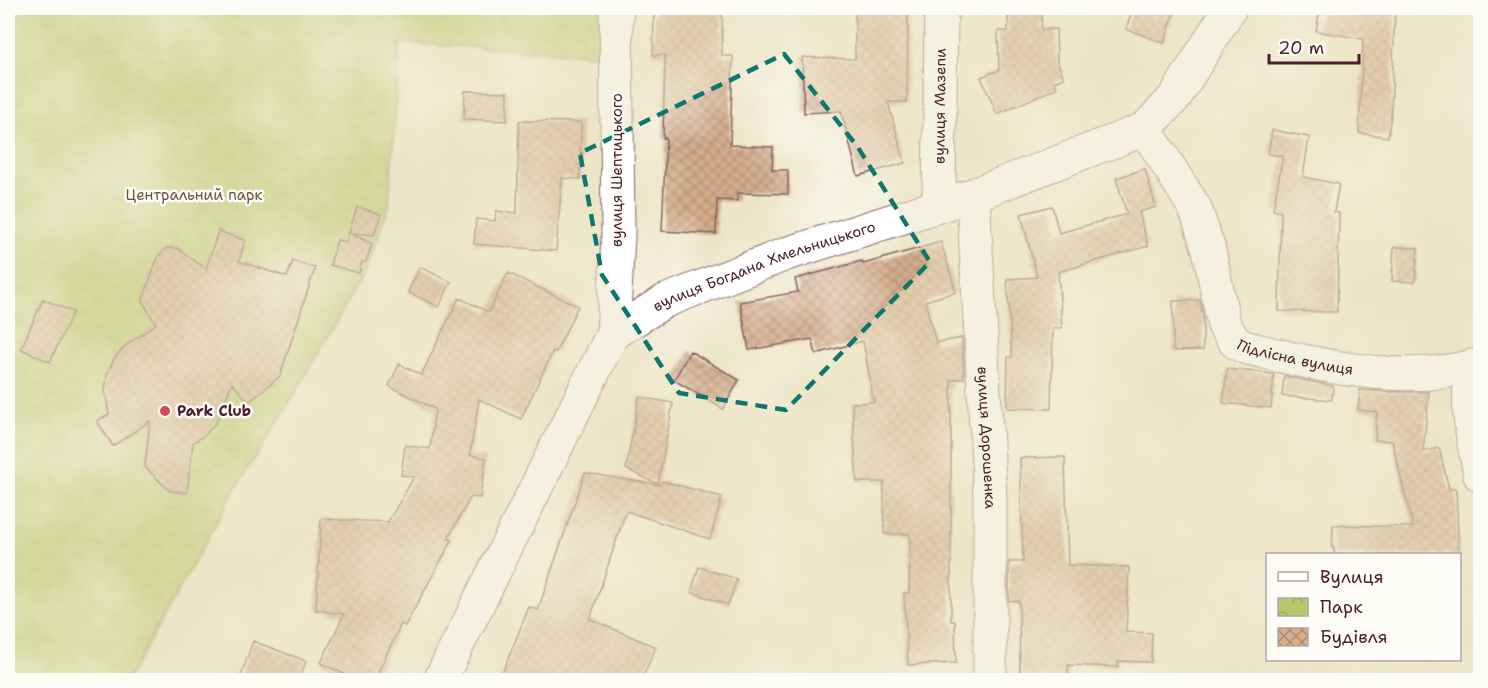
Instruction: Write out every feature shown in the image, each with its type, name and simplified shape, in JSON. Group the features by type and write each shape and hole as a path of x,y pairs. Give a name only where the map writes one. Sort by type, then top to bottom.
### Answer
{"street":[{"name":"вулиця Шептицького","path":"613,333 618,236 616,8"},
{"name":"вулиця Мазепи","path":"939,204 941,8"},
{"name":"вулиця Богдана Хмельницького","path":"613,333 665,301 786,254 973,195 1145,129 1175,97 1230,8"},
{"name":"Підлісна вулиця","path":"1145,129 1195,208 1209,250 1224,325 1235,342 1244,347 1307,363 1368,372 1424,373 1477,365"},
{"name":"вулиця Дорошенка","path":"973,195 990,497 990,681"},
{"path":"440,681 613,333"},
{"path":"1477,365 1467,403 1480,476"}],"highlighted area":[{"path":"784,54 857,146 930,262 786,410 679,393 602,275 580,153"}],"green space":[{"name":"Центральний парк","path":"8,8 603,8 601,55 400,43 389,205 366,270 284,412 234,491 135,668 125,680 8,680"}],"building":[{"path":"654,8 722,8 722,56 733,56 730,145 773,147 772,170 788,170 788,194 737,193 737,201 717,200 716,234 662,231 666,138 663,138 665,55 653,55"},
{"path":"855,8 908,8 907,102 888,102 905,163 858,176 841,111 804,113 802,57 855,59"},
{"path":"1008,8 1042,8 1041,30 1056,29 1057,61 1064,78 1054,82 1057,88 997,114 981,77 999,70 998,31 1008,31"},
{"path":"1133,8 1176,8 1164,43 1126,29"},
{"path":"1320,8 1395,8 1388,137 1359,133 1363,39 1316,31"},
{"path":"465,91 508,92 507,121 464,119"},
{"path":"519,121 581,122 580,179 562,178 556,251 474,244 476,219 495,221 496,211 517,213"},
{"path":"1272,130 1309,137 1303,177 1339,184 1334,212 1339,213 1337,312 1279,311 1281,212 1273,210 1283,156 1268,154"},
{"path":"1145,169 1156,207 1139,212 1148,246 1058,272 1062,328 1053,328 1051,409 1007,408 1008,357 1012,357 1007,279 1037,277 1021,214 1052,206 1059,233 1127,214 1116,178"},
{"path":"357,207 381,214 374,235 350,233 372,244 366,262 362,262 359,273 330,265 337,240 346,242"},
{"path":"218,231 245,240 239,261 287,277 293,261 315,268 280,376 249,402 232,383 217,421 206,434 193,443 187,493 170,491 145,467 150,421 113,446 97,421 109,414 105,391 107,374 114,359 125,346 156,324 143,299 158,257 166,248 177,248 206,269"},
{"path":"941,242 956,292 925,301 936,343 962,338 964,378 951,380 951,621 955,621 956,663 908,665 904,593 909,593 910,534 884,534 884,482 857,482 852,403 874,402 863,341 816,354 812,339 749,350 740,302 798,292 795,279 862,261 863,264"},
{"path":"1394,247 1418,248 1415,282 1392,281"},
{"path":"420,267 451,282 439,307 408,292"},
{"path":"508,273 578,306 556,352 553,351 521,419 479,399 470,455 486,458 480,498 471,497 448,538 452,540 405,626 401,624 374,681 358,681 321,663 344,614 316,610 321,519 388,522 414,477 401,475 405,445 430,449 435,409 389,386 399,364 421,375 459,298 489,312"},
{"path":"43,299 73,312 50,362 21,349"},
{"path":"1200,300 1203,315 1203,350 1173,351 1173,301"},
{"path":"690,351 739,380 723,409 674,380"},
{"path":"1227,369 1274,374 1271,408 1223,403"},
{"path":"1284,376 1333,386 1332,400 1282,396"},
{"path":"1360,390 1429,392 1423,452 1439,448 1449,489 1456,489 1459,553 1334,553 1334,548 1332,548 1333,525 1413,527 1392,441 1375,440 1377,412 1358,410"},
{"path":"639,397 673,403 658,484 626,469"},
{"path":"1065,457 1068,565 1129,567 1126,632 1152,633 1151,662 1118,661 1118,667 1068,665 1068,681 1020,681 1019,601 1009,601 1009,562 1023,562 1020,458"},
{"path":"585,473 660,485 662,481 722,497 710,539 626,511 590,619 656,647 641,681 499,681 529,607 538,610"},
{"path":"699,567 737,579 728,605 691,592"},
{"path":"253,641 306,661 299,681 239,681"}],"place":[{"name":"Park Club","path":"165,411"}]}
